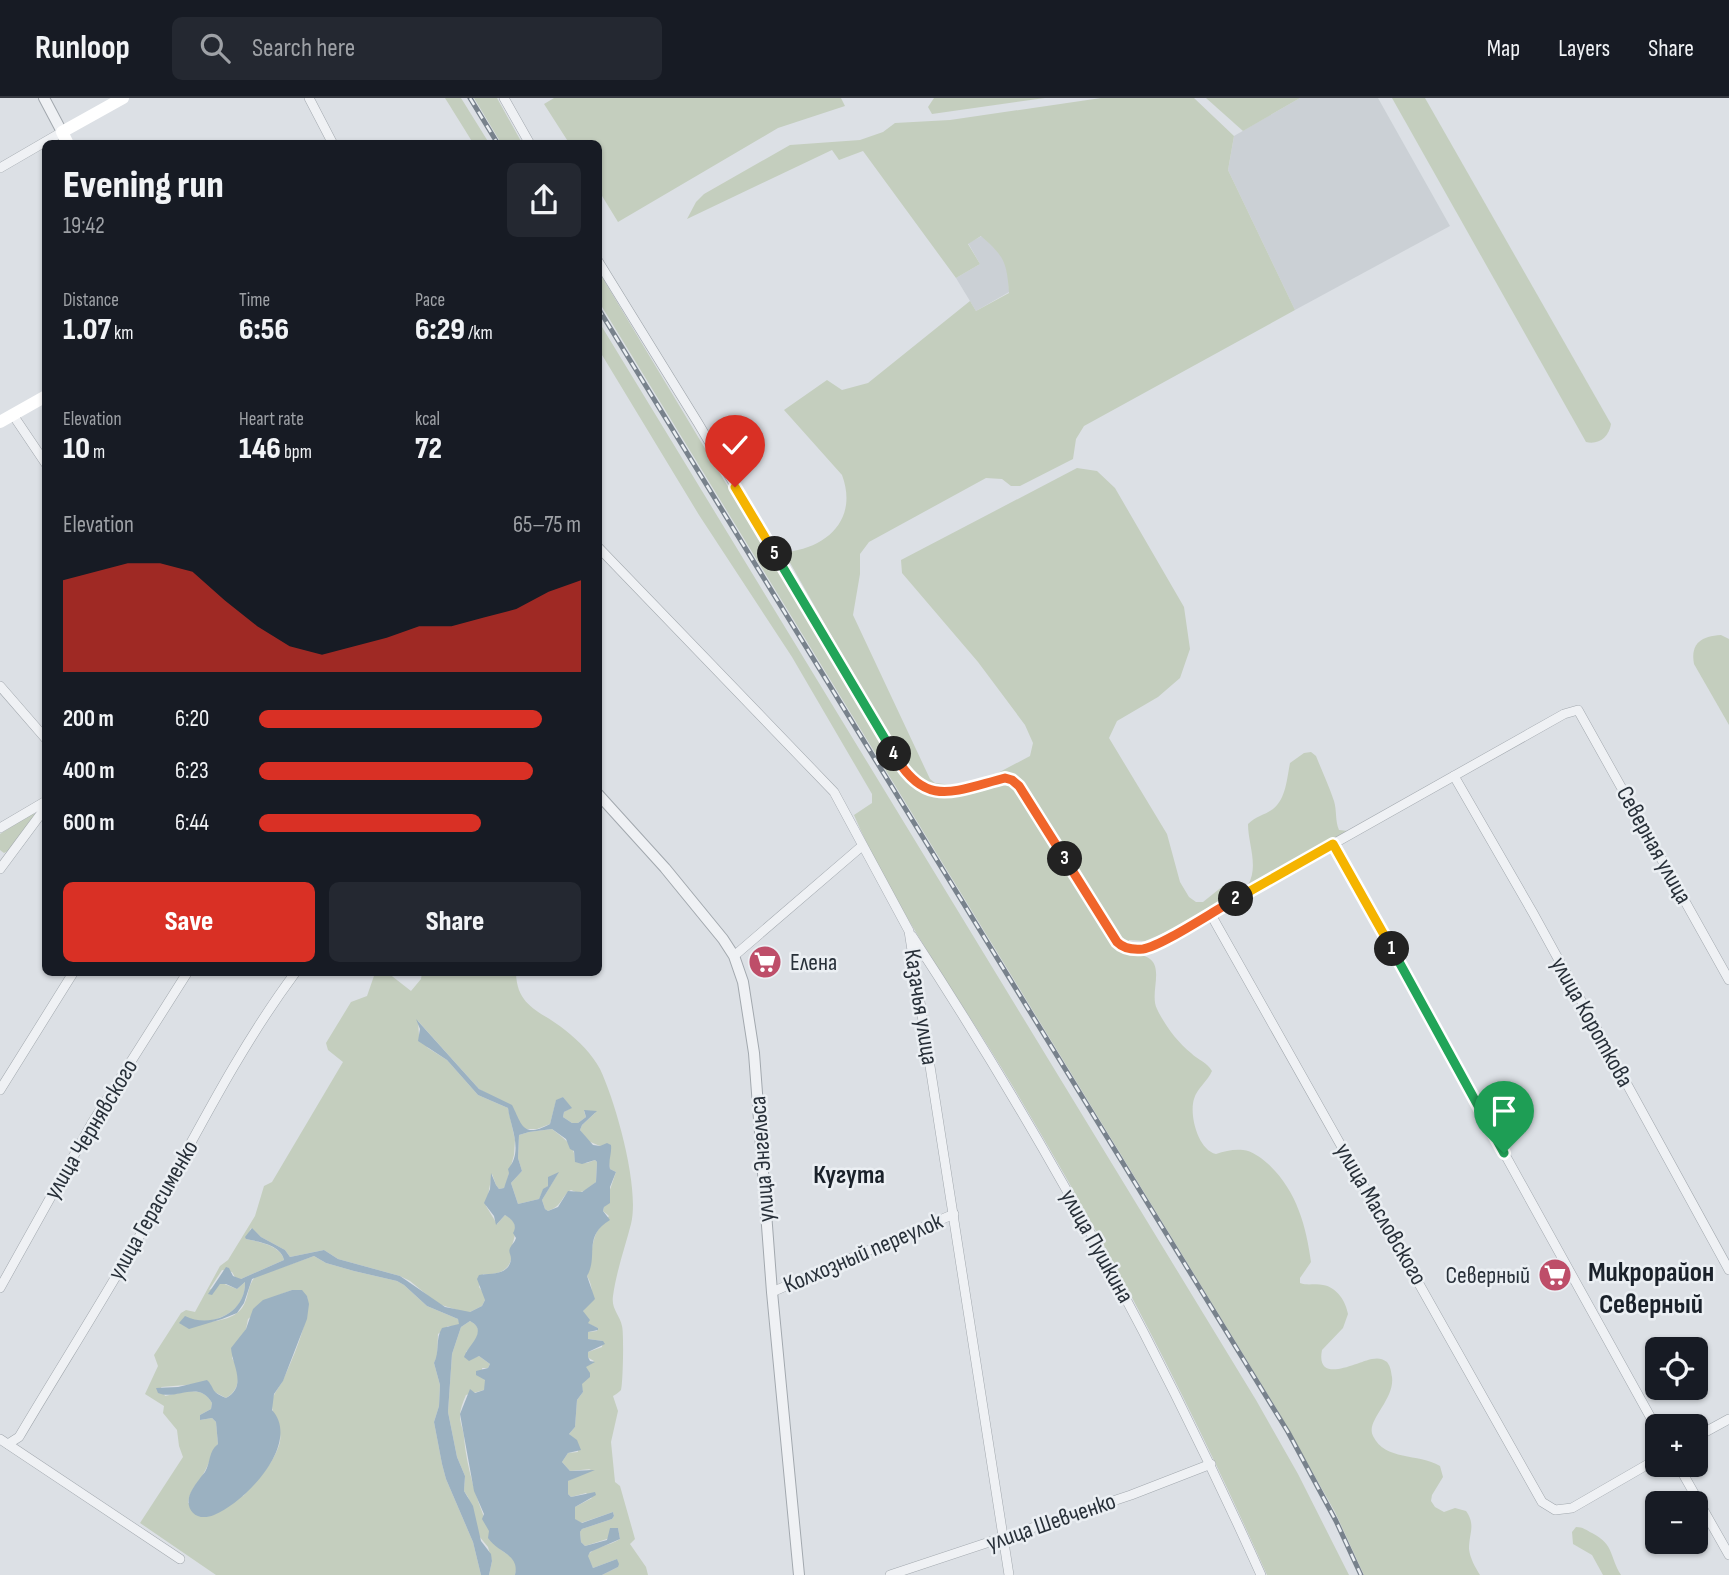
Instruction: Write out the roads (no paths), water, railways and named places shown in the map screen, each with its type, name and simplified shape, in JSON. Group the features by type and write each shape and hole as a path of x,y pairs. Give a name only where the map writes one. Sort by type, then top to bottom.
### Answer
{"main road":[{"path":"65,138 123,98"},
{"path":"0,422 42,398"}],"street":[{"path":"44,98 65,138"},
{"path":"309,98 331,140"},
{"path":"504,98 528,140"},
{"path":"0,168 42,149"},
{"path":"602,267 698,423 902,768 914,782 938,792 1005,778 1012,780 1019,786 1122,947 1141,949 1152,946 1454,776"},
{"path":"13,415 42,458"},
{"name":"Казачья улица","path":"602,551 822,777 841,803 909,931 1009,1575"},
{"path":"0,686 42,734"},
{"name":"Северная улица","path":"1454,776 1564,714 1578,710 1729,979"},
{"name":"улица Короткова","path":"1454,776 1533,913 1729,1270"},
{"name":"улица Энгельса","path":"602,798 682,888 734,956 743,982 751,1031 799,1575"},
{"path":"0,828 42,803"},
{"path":"0,869 42,812"},
{"path":"1333,844 1649,1414"},
{"path":"734,956 862,846"},
{"name":"улица Масловского","path":"1210,913 1546,1506 1555,1510 1577,1506 1645,1466"},
{"name":"улица Пушкина","path":"909,931 969,1022 1098,1246 1211,1464 1261,1575"},
{"path":"0,1090 71,976"},
{"name":"улица Чернявского","path":"0,1288 92,1123 185,976"},
{"name":"улица Герасименко","path":"4,1442 19,1437 145,1226 228,1073 293,976"},
{"name":"Колхозный переулок","path":"772,1292 954,1214"},
{"path":"1708,1430 1729,1419"},
{"path":"4,1442 180,1559"},
{"name":"улица Шевченко","path":"890,1575 1141,1492 1211,1464"},
{"path":"1685,1477 1729,1555"}],"water":[{"path":"416,1019 479,1089 512,1105 521,1123 528,1130 550,1124 556,1100 563,1097 572,1108 564,1112 563,1117 572,1123 578,1123 586,1117 584,1110 597,1111 580,1130 593,1145 611,1145 610,1169 616,1172 610,1187 610,1203 603,1211 610,1220 596,1233 587,1276 595,1299 583,1311 590,1320 588,1323 598,1328 588,1332 588,1339 603,1341 605,1344 588,1352 590,1361 595,1362 586,1367 590,1377 582,1384 583,1392 577,1400 575,1427 569,1434 577,1440 581,1450 568,1453 562,1462 570,1471 595,1470 568,1481 568,1494 571,1497 595,1492 596,1495 575,1507 575,1519 582,1523 613,1512 612,1519 580,1532 581,1542 585,1546 607,1540 610,1528 618,1528 620,1539 590,1552 588,1556 593,1568 617,1559 618,1567 602,1575 515,1575 514,1562 488,1538 489,1531 482,1519 484,1514 474,1491 460,1414 470,1389 475,1393 484,1390 485,1380 476,1375 476,1371 488,1368 490,1364 479,1356 469,1361 464,1357 478,1334 478,1329 470,1321 461,1327 452,1354 448,1412 457,1457 465,1476 464,1491 473,1506 481,1541 491,1554 489,1575 481,1575 473,1542 446,1479 434,1422 439,1406 440,1385 434,1363 439,1337 442,1328 459,1324 458,1319 427,1306 397,1281 326,1263 314,1256 252,1279 244,1303 237,1313 189,1329 179,1323 185,1316 205,1321 225,1316 240,1302 245,1282 237,1289 220,1284 212,1295 208,1294 226,1267 233,1276 241,1279 284,1260 274,1248 246,1239 252,1228 261,1237 285,1250 290,1257 324,1250 338,1259 400,1276 445,1307 470,1312 482,1306 485,1300 477,1279 479,1275 498,1273 507,1268 511,1259 509,1249 516,1238 512,1220 505,1215 496,1225 494,1216 484,1203 490,1189 491,1173 499,1189 504,1188 515,1154 513,1130 508,1108 478,1095 447,1060 418,1041 420,1029","holes":["552,1129 566,1139 570,1149 574,1151 575,1162 597,1162 596,1182 582,1192 568,1191 558,1207 548,1211 542,1200 559,1172 548,1177 548,1186 543,1189 539,1199 518,1204 511,1183 522,1171 518,1158 519,1135"]},
{"path":"292,1290 302,1290 309,1304 307,1319 283,1381 274,1394 272,1410 279,1423 280,1439 275,1455 254,1485 227,1508 207,1517 196,1515 190,1507 189,1496 205,1472 218,1444 216,1422 212,1418 200,1420 200,1415 211,1409 212,1403 201,1392 165,1395 158,1393 156,1388 178,1387 207,1380 221,1396 226,1398 233,1393 238,1381 231,1348 246,1329 253,1309 263,1300"}],"railway":[{"path":"470,98 496,140"},
{"path":"602,315 1288,1432 1336,1521 1361,1575"}],"place":[{"name":"Елена","path":"765,962"},
{"name":"Северный","path":"1555,1275"}],"district":[{"name":"Кугута","path":"849,1175"},
{"name":"Микрорайон Северный","path":"1651,1288"}]}
